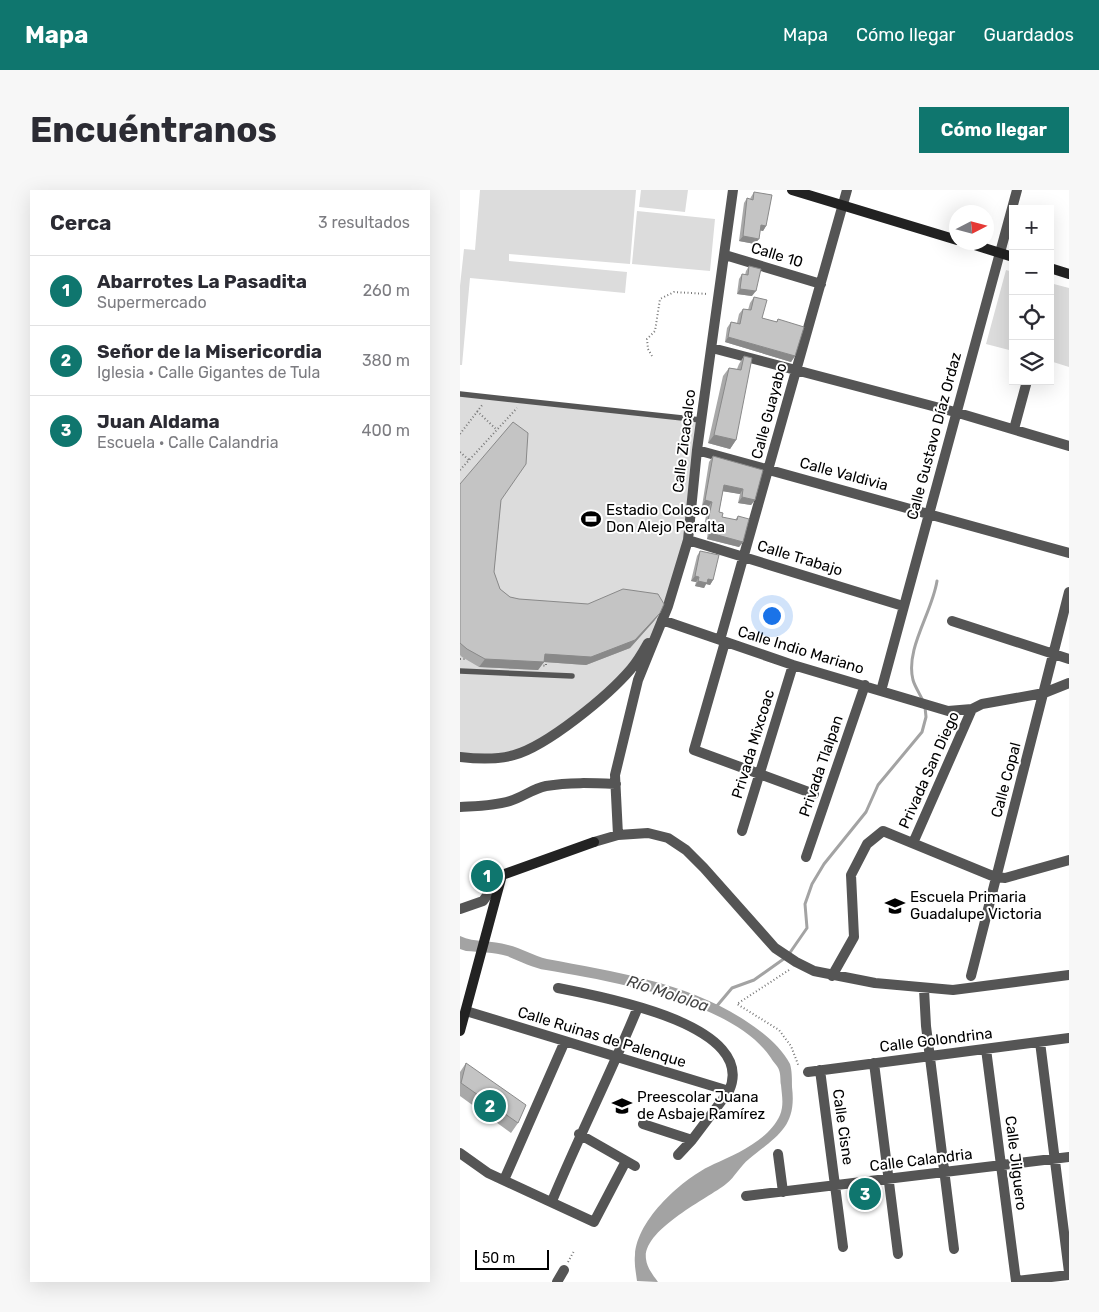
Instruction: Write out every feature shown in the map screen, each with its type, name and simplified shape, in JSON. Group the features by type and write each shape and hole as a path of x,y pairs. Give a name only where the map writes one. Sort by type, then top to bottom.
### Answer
{"street":[{"name":"Calle Zicacalco","path":"618,835 615,775 638,680 662,621 688,540 698,450 733,190"},
{"path":"792,190 949,238"},
{"name":"Calle Guayabo","path":"760,776 694,750 744,556 847,190"},
{"name":"Calle Gustavo Díaz Ordaz","path":"881,691 955,412 1017,190"},
{"path":"988,250 1009,256"},
{"name":"Calle 10","path":"725,255 821,284"},
{"path":"1054,269 1069,274"},
{"path":"712,348 795,372 955,412 1069,446"},
{"path":"1014,430 1026,385"},
{"name":"Calle Valdivia","path":"698,450 1069,553"},
{"name":"Calle Trabajo","path":"688,540 904,606"},
{"name":"Calle Copal","path":"971,976 995,877 1055,654 1069,592"},
{"path":"460,758 496,758 514,755 536,745 562,729 631,669 662,621"},
{"name":"Calle Indio Mariano","path":"662,621 793,665 948,711 972,709 982,704 1044,693 1069,683"},
{"path":"952,621 1069,658"},
{"name":"Privada Mixcoac","path":"742,831 793,665"},
{"name":"Privada Tlalpan","path":"806,857 865,685"},
{"name":"Privada San Diego","path":"913,843 972,709"},
{"path":"760,776 814,794"},
{"path":"460,808 501,804 529,791 546,786 582,783 616,784"},
{"path":"832,976 854,937 851,875 866,844 883,831 995,877 1005,878 1069,860"},
{"path":"460,909 482,901 502,875 618,835 648,833 668,838 686,850 732,896 775,948 797,963 832,976 924,988 979,988 1069,974"},
{"path":"460,1031 502,875"},
{"path":"558,988 611,999 686,1022 708,1036 724,1052 731,1066 732,1084 730,1091 678,1155"},
{"path":"924,988 930,1056 954,1250"},
{"path":"552,1201 579,1134 617,1057 638,1008"},
{"name":"Calle Ruinas de Palenque","path":"466,1011 730,1091"},
{"name":"Calle Golondrina","path":"808,1072 1069,1038"},
{"path":"504,1180 565,1041"},
{"path":"1016,1281 1069,1274 1040,1042"},
{"name":"Calle Jilguero","path":"986,1049 1016,1281"},
{"path":"874,1063 898,1254"},
{"name":"Calle Cisne","path":"820,1070 844,1246"},
{"path":"643,1124 692,1140"},
{"path":"460,1153 504,1180 594,1222 630,1164 579,1134"},
{"path":"778,1154 783,1192"},
{"name":"Calle Calandria","path":"746,1196 1069,1156"},
{"path":"557,1282 564,1270"}],"lane":[{"path":"460,394 519,398 702,420"},
{"path":"460,671 572,676"}],"path":[{"path":"652,356 648,350 647,339 655,331 660,299 674,292 719,295"},
{"path":"460,434 489,396"},
{"path":"460,470 519,406 519,398"},
{"path":"477,411 497,430"},
{"path":"460,452 469,460"},
{"path":"460,659 470,660"},
{"path":"537,665 546,666 546,662"},
{"path":"797,963 737,1004 779,1030 791,1046 798,1066 808,1072"}],"shaded area":[{"path":"480,190 636,190 630,264 509,254 509,261 627,272 625,293 470,278 462,365 460,365 460,286 464,249 475,250"},
{"path":"641,190 688,190 685,212 639,207"},
{"path":"637,211 715,219 710,271 632,264"},
{"path":"1006,270 1009,271 1009,350 986,344"},
{"path":"1054,284 1069,288 1069,367 1054,362"},
{"path":"460,394 701,420 688,540 661,623 631,669 562,729 515,755 460,757"}],"water":[{"name":"Río Mololoa","path":"460,936 472,940 502,943 547,959 631,976 685,991 736,1015 760,1031 781,1050 790,1064 793,1101 788,1121 776,1137 746,1162 726,1184 677,1216 654,1237 648,1248 646,1259 649,1268 658,1282 637,1281 635,1255 638,1241 644,1228 653,1214 676,1189 702,1170 751,1145 775,1124 780,1115 782,1104 778,1067 753,1038 729,1022 700,1008 668,997 603,980 541,969 507,956 466,951 460,949"}],"building":[{"path":"754,192 772,195 766,226 761,225 759,239 743,236 747,198 753,200"},
{"path":"749,266 761,269 756,291 740,289 742,274 748,275"},
{"path":"754,297 767,300 762,318 777,322 778,319 804,327 795,356 728,337 731,322 740,324 743,309 751,310"},
{"path":"744,356 752,358 736,440 714,435 729,368 741,370"},
{"path":"513,422 528,433 526,464 501,500 494,572 500,589 510,597 519,599 588,604 623,589 658,594 664,604 660,613 635,640 591,657 545,654 544,662 485,659 460,643 460,484"},
{"path":"713,456 763,470 755,500 742,497 743,489 724,485 719,512 723,513 722,517 737,520 738,516 749,519 743,542 710,533 712,526 707,525 712,502 705,500"},
{"path":"700,551 719,555 713,580 708,579 707,583 698,581 699,577 695,576"},
{"path":"466,1063 526,1105 518,1123 461,1083"}],"waterway":[{"path":"923,701 913,680 913,656 937,581"},
{"path":"789,954 807,928 805,904 812,884 824,864 866,812 878,785 922,732 926,717 925,707"},
{"name":"Río Mololoa","path":"716,1007 732,988 754,980 785,958"}],"place":[{"name":"Estadio Coloso Don Alejo Peralta","path":"591,519"},
{"name":"Abarrotes La Pasadita","path":"487,876"},
{"name":"Escuela Primaria Guadalupe Victoria","path":"895,906"},
{"name":"Señor de la Misericordia","path":"490,1106"},
{"name":"Preescolar Juana de Asbaje Ramírez","path":"622,1106"},
{"name":"Juan Aldama","path":"865,1194"}]}
